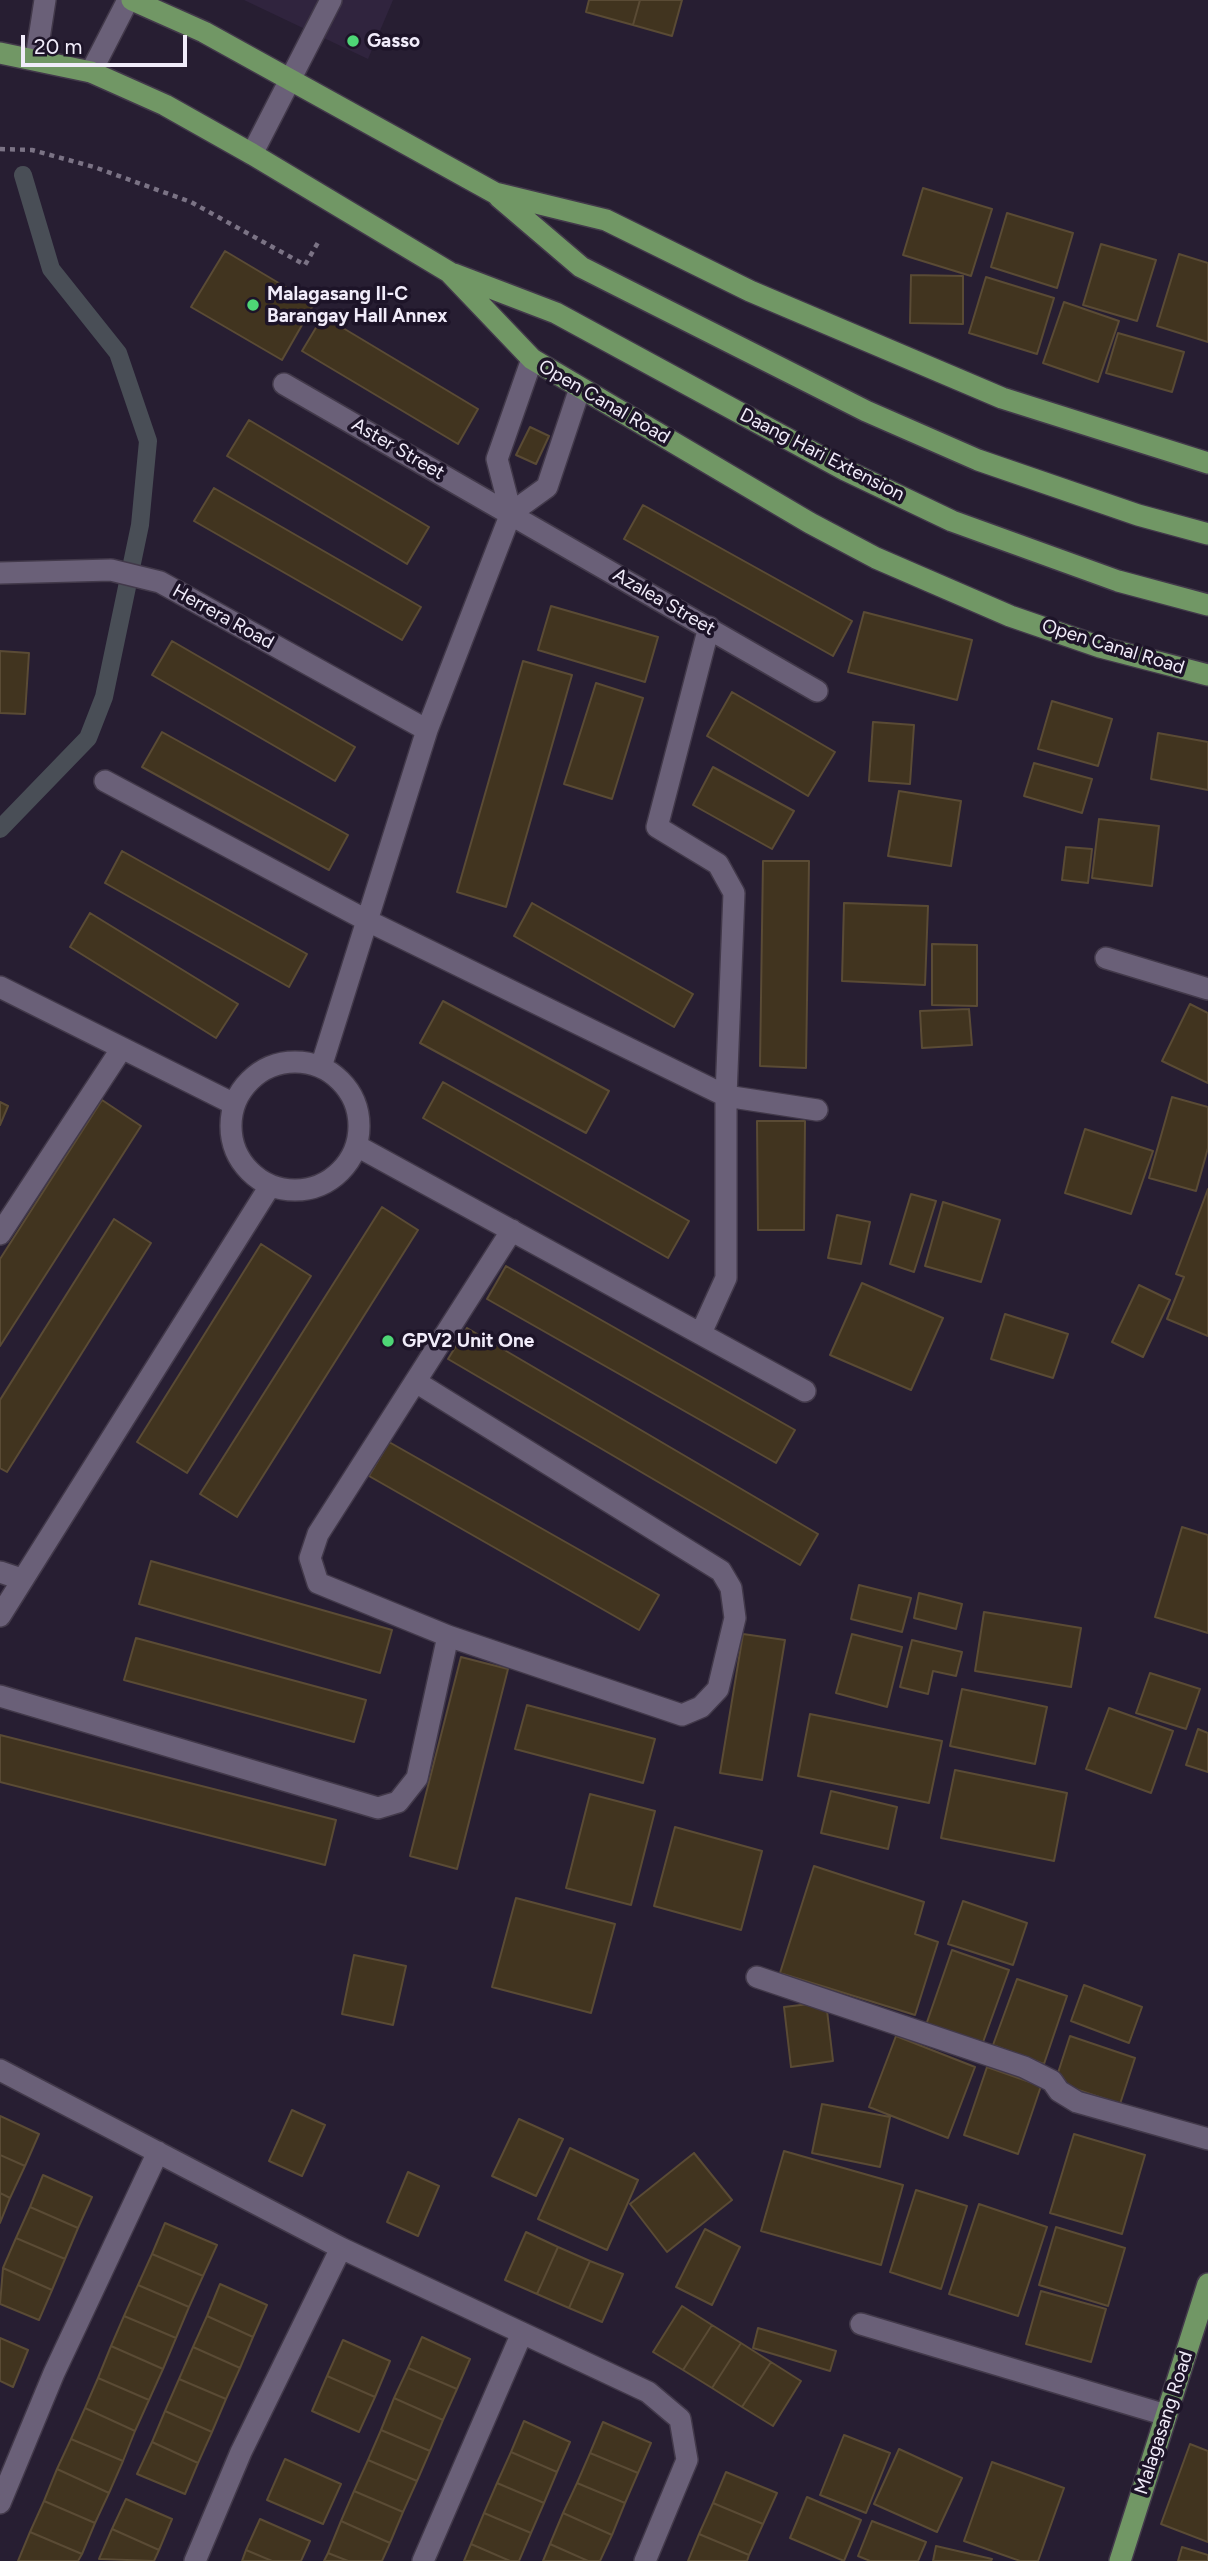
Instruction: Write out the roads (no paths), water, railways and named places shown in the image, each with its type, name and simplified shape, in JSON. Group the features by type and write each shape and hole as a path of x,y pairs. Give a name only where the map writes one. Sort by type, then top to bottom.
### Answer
{"main road":[{"path":"130,0 204,32 495,193 581,267 866,411 978,460 1138,515 1208,534"},
{"name":"Open Canal Road","path":"0,53 36,58 91,72 165,105 252,154 449,272 531,359 810,523 928,582 1010,616 1100,647 1208,675"},
{"path":"495,193 606,220 750,291 874,346 1002,398 1208,463"},
{"name":"Daang Hari Extension","path":"449,272 556,313 845,470 952,521 1118,581 1208,605"},
{"name":"Malagasang Road","path":"1120,2561 1208,2284"}],"street":[{"path":"36,58 45,0"},
{"path":"91,72 130,0"},
{"path":"252,154 331,0"},
{"path":"511,513 497,459 531,359"},
{"name":"Aster Street","path":"284,384 511,513"},
{"path":"321,1067 428,730 511,513 547,487 580,388"},
{"name":"Azalea Street","path":"511,513 817,691"},
{"name":"Herrera Road","path":"0,573 111,570 160,582 428,730"},
{"path":"701,1333 726,1278 726,1096 734,893 719,863 657,827 709,627"},
{"path":"105,781 368,921 726,1096 817,1110"},
{"path":"1106,958 1208,989"},
{"path":"0,987 234,1104"},
{"path":"0,1234 122,1048"},
{"path":"290,1062 321,1067 337,1077 358,1108 360,1127 357,1146 348,1165 332,1180 313,1188 291,1191 270,1186 253,1176 240,1161 232,1143 230,1124 234,1104 244,1085 259,1071 290,1062"},
{"path":"357,1146 805,1391"},
{"path":"0,1616 270,1186"},
{"path":"416,1382 721,1571 731,1588 735,1618 718,1689 701,1707 682,1715 448,1636 318,1583 310,1558 318,1534 512,1230"},
{"path":"0,1572 21,1579"},
{"path":"0,1696 378,1808 398,1802 416,1778 448,1636"},
{"path":"757,1977 1024,2067 1052,2081 1059,2091 1077,2102 1208,2139"},
{"path":"0,2070 341,2248 648,2392 680,2419 687,2460 645,2561"},
{"path":"0,2503 54,2373 158,2152"},
{"path":"195,2561 241,2452 341,2248"},
{"path":"861,2324 1166,2415"},
{"path":"423,2561 522,2333"}],"waterway":[{"path":"0,829 88,738 104,697 140,525 148,441 118,353 51,269 23,175"}],"place":[{"name":"Gasso","path":"353,41"},
{"name":"Malagasang II-C Barangay Hall Annex","path":"253,305"},
{"name":"GPV2 Unit One","path":"388,1341"}]}
